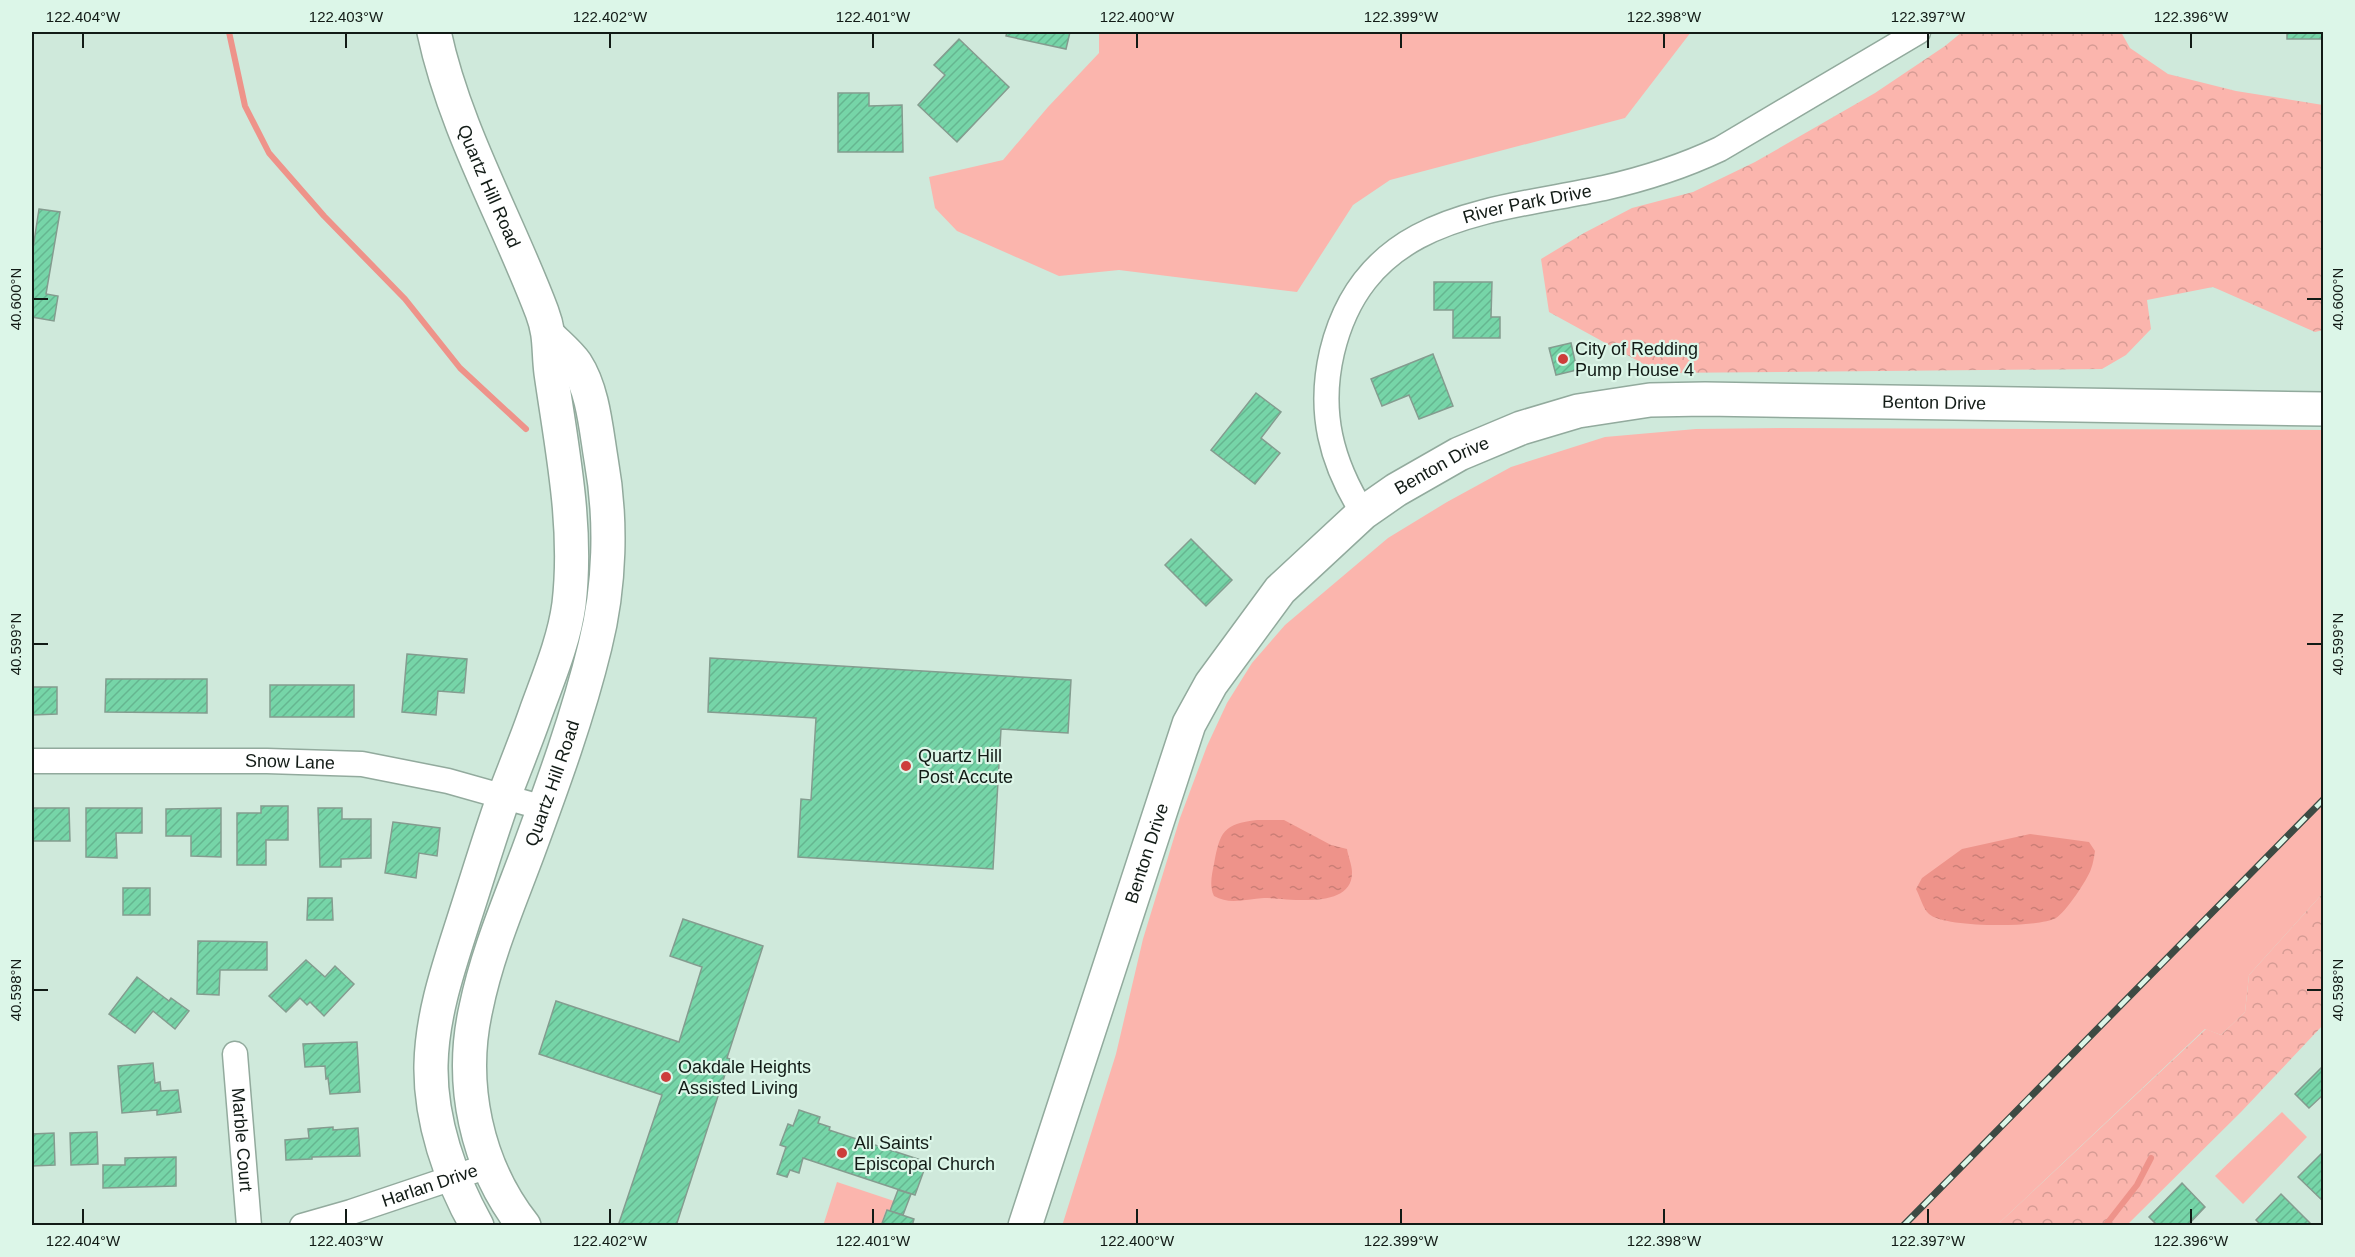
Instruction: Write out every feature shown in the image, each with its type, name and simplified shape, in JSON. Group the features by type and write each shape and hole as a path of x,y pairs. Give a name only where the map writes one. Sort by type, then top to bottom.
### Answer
{"street":[{"name":"Quartz Hill Road","path":"434,32 445,74 464,127 550,337 551,370 570,504 572,558 568,606 560,645 504,796 447,972 434,1030 431,1065 438,1126 454,1176 477,1226"},
{"name":"River Park Drive","path":"1363,513 1342,473 1330,439 1326,400 1329,366 1334,342 1346,313 1360,288 1390,256 1422,233 1472,214 1650,177 1701,158 1918,32"},
{"name":"Quartz Hill Road","path":"524,1226 501,1192 488,1166 475,1121 471,1089 473,1023 490,960 570,732 596,645 607,557 604,478 585,386 574,362 550,337"},
{"name":"Benton Drive","path":"1025,1226 1190,724 1211,684 1280,590 1363,513 1404,485 1459,454 1521,428 1578,411 1640,401 1705,399 1883,401 2324,409"},
{"name":"Snow Lane","path":"32,761 330,762 392,769 544,808"},
{"name":"Marble Court","path":"235,1054 249,1226"},
{"name":"Harlan Drive","path":"302,1226 488,1166"}],"green space":[{"path":"1099,32 1691,32 1625,118 1390,180 1353,205 1297,292 1119,270 1059,276 957,231 935,208 929,177 1003,160 1048,107 1099,53"},
{"path":"1962,32 2121,32 2130,48 2168,74 2236,91 2323,105 2323,330 2315,332 2213,287 2147,300 2151,329 2126,355 2102,369 1660,373 1549,312 1541,259 1632,208 1693,192 1755,162 1875,93"},
{"path":"1696,429 2323,430 2323,893 2249,975 2245,1012 2221,1035 2205,1029 1997,1225 1062,1226 1116,1054 1143,939 1180,818 1207,746 1227,703 1252,663 1285,625 1388,538 1511,467 1605,437"},
{"path":"2323,893 2323,1025 2241,1112 2127,1225 1997,1225 2206,1029 2221,1035 2245,1012 2249,975"},
{"path":"2282,1112 2307,1137 2243,1204 2215,1176"},
{"path":"837,1182 894,1201 890,1211 886,1210 881,1225 823,1226"}],"water":[{"path":"1257,820 1284,820 1331,845 1347,849 1352,869 1349,884 1342,893 1317,900 1264,898 1232,901 1214,896 1212,876 1221,837 1230,827"},
{"path":"2030,834 2089,842 2095,851 2092,867 2086,880 2060,915 2031,924 1991,925 1938,919 1927,912 1916,889 1922,878 1962,849"}],"building":[{"path":"1007,32 1070,32 1066,49 1006,36"},
{"path":"2287,32 2324,32 2324,39 2287,39"},
{"path":"959,39 1009,87 957,142 918,105 945,75 934,65"},
{"path":"838,93 869,93 869,106 902,105 903,152 838,152"},
{"path":"39,209 60,212 46,294 58,296 54,321 32,317 32,255"},
{"path":"1434,282 1492,282 1491,317 1500,317 1500,338 1453,338 1453,310 1434,310"},
{"name":"City of Redding Pump House 4","path":"1571,343 1577,370 1556,375 1549,348"},
{"path":"1433,354 1453,406 1419,419 1409,395 1382,406 1371,379"},
{"path":"1256,393 1281,412 1261,438 1280,453 1255,484 1211,450"},
{"path":"1191,539 1232,580 1206,606 1165,565"},
{"path":"407,654 467,659 464,693 438,691 436,715 402,712"},
{"name":"Quartz Hill Post Accute","path":"710,658 1071,680 1068,733 1001,729 993,869 798,857 801,799 811,800 816,718 708,712"},
{"path":"106,679 207,679 207,713 105,712"},
{"path":"270,685 354,685 354,717 270,717"},
{"path":"32,687 57,687 57,714 32,715"},
{"path":"261,806 288,806 288,840 266,840 266,865 237,865 237,813 261,813"},
{"path":"32,808 69,808 70,841 32,841"},
{"path":"86,808 142,808 142,833 116,833 117,858 86,857"},
{"path":"221,808 221,857 191,856 191,836 166,836 166,809"},
{"path":"318,808 342,808 342,819 371,819 371,858 341,859 341,867 320,867"},
{"path":"393,822 440,828 437,856 419,853 416,878 385,873"},
{"path":"123,888 150,888 150,915 123,915"},
{"path":"308,898 332,898 333,920 307,920"},
{"name":"Oakdale Heights Assisted Living","path":"683,919 763,946 727,1058 730,1059 676,1226 618,1226 662,1095 539,1054 556,1001 679,1042 702,967 670,956"},
{"path":"198,941 267,942 267,970 220,970 219,995 197,994"},
{"path":"306,960 325,977 335,966 354,984 324,1016 310,1002 307,1005 300,998 286,1012 269,996"},
{"path":"137,977 169,1001 171,998 189,1011 175,1029 153,1011 135,1033 109,1014"},
{"path":"357,1042 360,1092 330,1094 325,1066 305,1067 303,1044"},
{"path":"153,1063 155,1083 160,1082 161,1091 178,1090 181,1112 157,1115 157,1110 122,1113 118,1066"},
{"path":"2324,1065 2324,1094 2309,1108 2295,1094"},
{"name":"All Saints' Episcopal Church","path":"799,1110 820,1117 818,1123 830,1127 829,1130 927,1162 915,1195 803,1158 799,1173 790,1170 787,1177 777,1174 786,1147 780,1145 788,1124 793,1126"},
{"path":"333,1127 333,1130 358,1128 360,1156 286,1160 285,1140 309,1138 308,1129"},
{"path":"97,1132 98,1164 71,1165 70,1133"},
{"path":"54,1133 55,1165 32,1166 32,1134"},
{"path":"2324,1153 2324,1202 2298,1177"},
{"path":"176,1157 176,1186 103,1188 103,1165 125,1165 125,1158"},
{"path":"2182,1183 2205,1207 2187,1226 2158,1226 2149,1217"},
{"path":"898,1190 911,1194 903,1215 890,1211"},
{"path":"2281,1194 2313,1226 2262,1226 2256,1220"},
{"path":"887,1210 914,1219 912,1226 881,1226"}],"waterway":[{"path":"229,32 245,106 269,153 324,216 405,299 460,368 526,429"},
{"path":"2105,1226 2137,1185 2151,1158"}],"railway":[{"path":"1903,1226 2324,799"}],"place":[{"name":"City of Redding Pump House 4","path":"1563,359"},
{"name":"Quartz Hill Post Accute","path":"906,766"},
{"name":"Oakdale Heights Assisted Living","path":"666,1077"},
{"name":"All Saints' Episcopal Church","path":"842,1153"}]}
